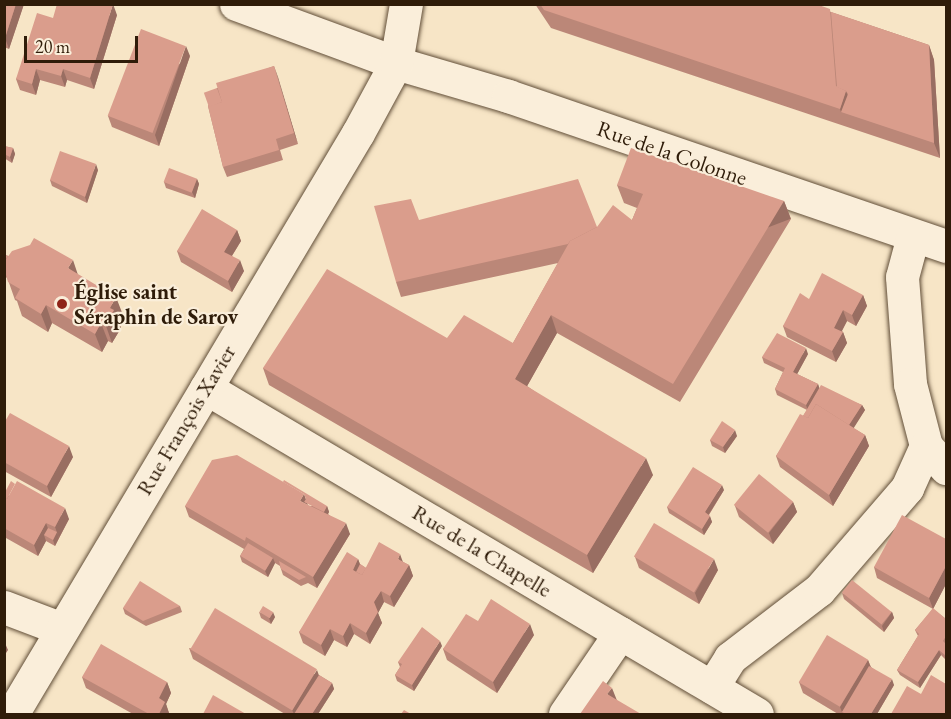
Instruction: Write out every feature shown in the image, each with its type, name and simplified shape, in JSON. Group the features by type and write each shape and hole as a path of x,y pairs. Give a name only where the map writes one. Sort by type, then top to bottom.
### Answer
{"street":[{"name":"Rue de la Colonne","path":"236,4 396,63 508,96 946,246"},
{"path":"396,63 406,4"},
{"name":"Rue François Xavier","path":"12,714 396,63"},
{"path":"712,687 730,657 819,590 936,457 910,384 902,277 914,236"},
{"name":"Rue de la Chapelle","path":"206,388 757,714"},
{"path":"4,607 62,629"},
{"path":"565,714 620,633"}],"building":[{"path":"4,4 16,4 5,38 4,38"},
{"path":"57,4 113,4 90,78 63,69 61,76 36,69 32,84 16,79 37,13 53,18"},
{"path":"540,4 816,4 830,9 836,86 846,91 840,109 544,10"},
{"path":"831,12 929,45 934,143 841,112 848,94 837,87"},
{"path":"141,29 186,46 152,133 108,116"},
{"path":"274,66 294,133 276,139 279,150 223,167 208,106 222,102 216,83"},
{"path":"217,88 222,102 209,107 204,93"},
{"path":"4,146 13,148 10,157 4,154"},
{"path":"631,148 784,201 673,384 551,315 515,379 646,458 587,555 263,368 327,269 447,338 464,315 513,343 570,241 597,227 613,205 632,220 643,194 617,185"},
{"path":"60,151 96,164 85,197 50,180"},
{"path":"169,168 197,179 192,193 164,182"},
{"path":"578,179 597,227 568,244 396,282 374,206 411,199 419,220"},
{"path":"202,209 237,230 224,252 240,260 228,281 177,251"},
{"name":"Église saint Séraphin de Sarov","path":"34,238 73,260 68,268 116,297 110,308 114,310 106,326 101,323 95,334 46,305 41,314 15,298 20,289 8,282 4,262 12,251 30,245"},
{"path":"822,273 863,295 852,315 843,310 834,328 843,332 832,351 783,326 800,293 809,299"},
{"path":"777,333 806,348 793,372 818,384 806,405 775,389 785,368 762,357"},
{"path":"821,385 862,405 849,425 816,404 808,418 803,416"},
{"path":"816,404 865,435 829,495 776,456 800,414 808,418"},
{"path":"10,413 69,446 47,486 4,462 4,423"},
{"path":"722,421 735,430 723,447 710,440"},
{"path":"237,455 304,494 300,501 346,523 313,577 246,537 245,541 185,506 212,460"},
{"path":"693,467 722,485 705,512 710,516 702,529 667,507"},
{"path":"759,474 793,502 768,533 734,505"},
{"path":"284,480 327,506 324,512 304,502 306,499 304,494 283,482"},
{"path":"11,481 15,484 7,499 4,498 4,494"},
{"path":"17,481 65,508 55,527 46,523 34,545 4,528 4,498 7,499"},
{"path":"902,515 946,539 946,566 929,598 874,567"},
{"path":"654,523 714,559 694,592 634,556"},
{"path":"48,528 57,532 53,540 44,535"},
{"path":"379,542 400,554 398,559 409,565 390,596 381,591 374,602 378,612 366,633 350,623 343,636 330,629 321,645 299,632 347,552 358,559 353,570 362,575"},
{"path":"248,543 273,558 265,571 240,556"},
{"path":"279,561 306,577 299,580 281,569"},
{"path":"360,564 366,568 362,575 356,572"},
{"path":"852,580 892,612 882,625 842,592"},
{"path":"140,581 180,606 143,621 123,608"},
{"path":"491,599 530,624 493,682 443,649 466,614 478,621"},
{"path":"263,606 273,612 270,618 259,612"},
{"path":"215,608 317,669 292,710 190,649"},
{"path":"933,608 946,619 946,636 943,641 946,644 946,656 939,650 918,682 897,670 919,634 915,630"},
{"path":"422,627 440,641 412,685 395,675 402,664 398,662"},
{"path":"827,635 868,660 840,707 799,682"},
{"path":"101,644 167,682 159,698 165,702 159,714 149,714 82,677"},
{"path":"869,666 892,679 871,714 842,712"},
{"path":"319,675 332,683 312,714 294,714"},
{"path":"931,675 946,684 946,714 891,714 907,686 921,694"},
{"path":"603,681 612,688 607,694 641,714 580,714"},
{"path":"213,695 246,714 203,714"}],"place":[{"name":"Église saint Séraphin de Sarov","path":"62,304"}]}
